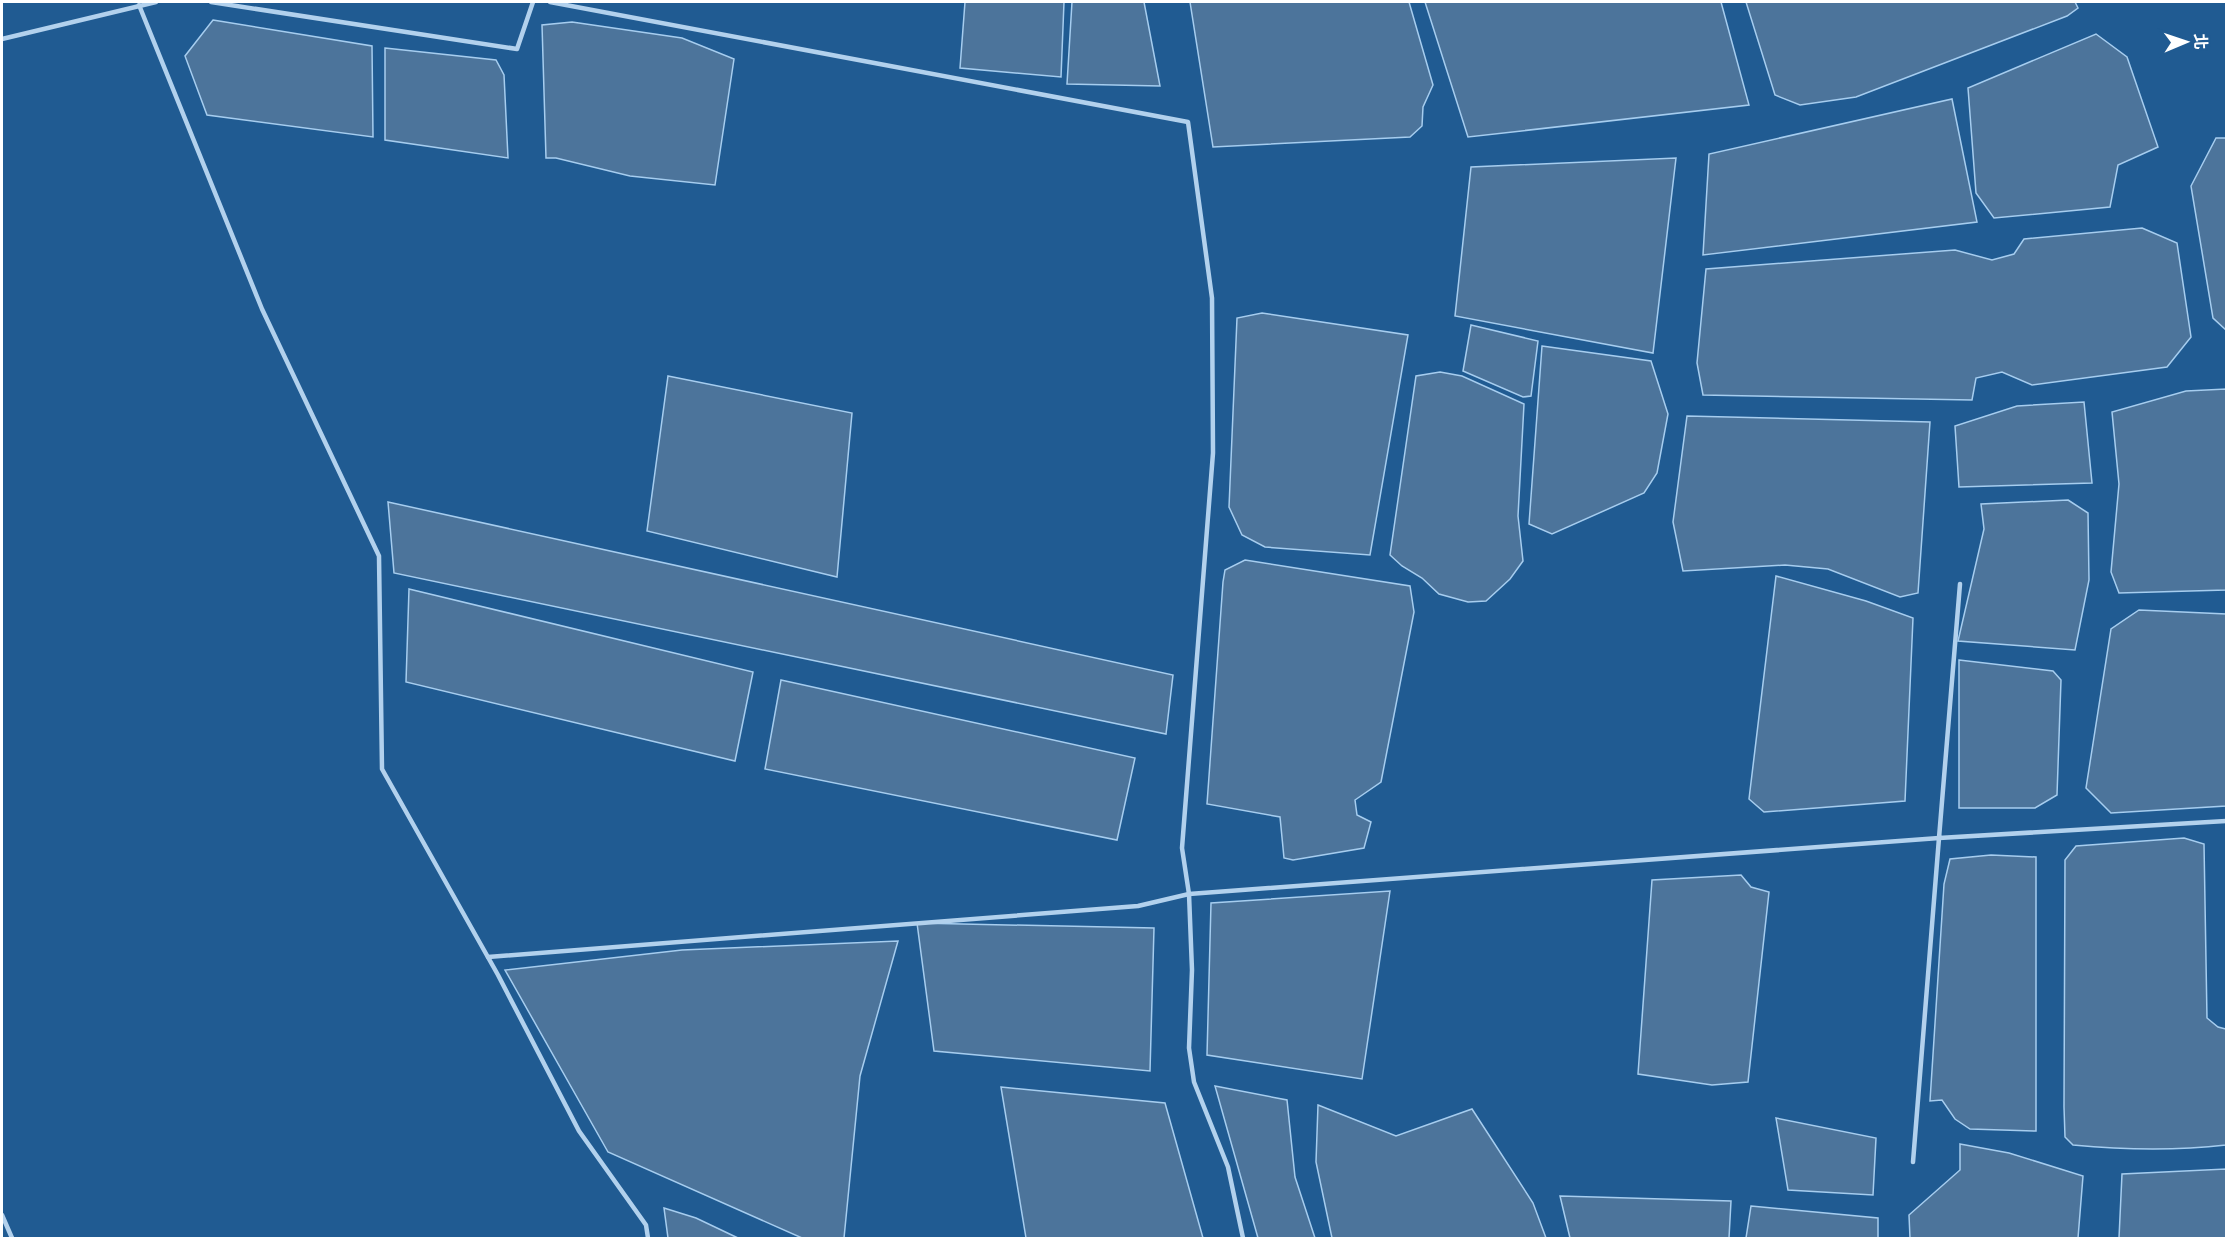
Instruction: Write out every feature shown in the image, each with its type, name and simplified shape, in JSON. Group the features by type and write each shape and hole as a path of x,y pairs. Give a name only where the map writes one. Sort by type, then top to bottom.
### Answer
{"lane":[{"path":"2,39 156,2"},
{"path":"211,2 518,49 533,2"},
{"path":"550,2 1188,122 1212,298 1213,453 1182,848 1189,894 1192,970 1189,1048 1194,1082 1228,1167 1243,1239"},
{"path":"139,5 262,309 379,556 382,769 488,957 579,1131 646,1225 648,1239"},
{"path":"1913,1162 1960,584"},
{"path":"488,957 1138,906 1189,894 1939,838 2226,821"},
{"path":"2,1215 12,1239"}],"water":[{"path":"965,2 1064,2 1061,77 960,68"},
{"path":"1072,2 1144,2 1160,86 1067,84"},
{"path":"1190,2 1409,2 1433,85 1423,107 1422,126 1410,137 1213,147"},
{"path":"1425,2 1721,2 1749,105 1468,137"},
{"path":"1746,2 2075,2 2078,8 2067,16 1856,97 1800,105 1775,95"},
{"path":"213,20 372,46 373,137 207,115 185,56"},
{"path":"572,22 682,38 734,59 715,185 630,176 556,158 546,158 542,25"},
{"path":"2096,34 2127,57 2158,147 2118,165 2110,207 1994,218 1976,193 1968,88"},
{"path":"385,48 496,60 504,75 508,158 385,140"},
{"path":"1952,99 1977,222 1703,255 1709,154"},
{"path":"2216,138 2226,138 2226,330 2213,318 2191,186"},
{"path":"1676,158 1653,353 1455,316 1471,167"},
{"path":"2142,228 2177,243 2191,337 2167,367 2032,385 2002,372 1976,378 1972,400 1703,395 1697,363 1706,269 1955,250 1992,260 2014,254 2024,239"},
{"path":"1262,313 1408,335 1370,555 1265,547 1242,535 1229,507 1237,318"},
{"path":"1471,325 1538,341 1531,396 1523,397 1463,371"},
{"path":"1542,346 1651,361 1668,414 1657,473 1644,493 1552,534 1529,524"},
{"path":"1440,372 1462,376 1524,404 1518,516 1523,561 1510,579 1486,601 1468,602 1439,594 1422,578 1402,566 1390,555 1416,376"},
{"path":"668,376 852,413 837,577 647,531"},
{"path":"2226,389 2226,590 2119,593 2111,572 2119,484 2112,412 2186,391"},
{"path":"2084,402 2092,483 1959,487 1955,426 2017,406"},
{"path":"1687,416 1930,422 1918,593 1900,597 1828,569 1785,565 1683,571 1673,522"},
{"path":"2068,500 2088,513 2089,580 2075,650 1958,641 1984,529 1981,504"},
{"path":"388,502 1173,675 1166,734 394,573"},
{"path":"1245,560 1410,586 1414,612 1381,782 1355,800 1357,815 1371,822 1364,848 1293,860 1284,858 1280,817 1207,804 1223,582 1225,570"},
{"path":"1776,576 1866,601 1913,618 1905,801 1764,812 1749,799"},
{"path":"409,589 753,672 735,761 406,682"},
{"path":"2139,610 2226,614 2226,806 2111,813 2086,788 2111,629"},
{"path":"1959,660 2053,671 2061,680 2057,795 2035,808 1959,808"},
{"path":"781,680 1135,758 1117,840 765,769"},
{"path":"2184,838 2204,844 2207,1018 2218,1027 2226,1029 2226,1145 2150,1149 2073,1145 2065,1137 2064,1107 2065,860 2076,846"},
{"path":"1991,855 2036,857 2036,1131 1970,1129 1955,1119 1942,1100 1930,1101 1944,884 1950,859"},
{"path":"1741,875 1751,887 1769,892 1748,1082 1712,1085 1638,1074 1652,880"},
{"path":"1390,891 1362,1079 1207,1055 1211,903"},
{"path":"917,923 1154,928 1150,1071 934,1051"},
{"path":"898,941 860,1076 844,1238 802,1238 608,1152 505,970 682,950"},
{"path":"1215,1086 1287,1100 1295,1177 1315,1238 1258,1238"},
{"path":"1001,1087 1165,1103 1203,1238 1026,1238"},
{"path":"1318,1105 1396,1136 1472,1109 1533,1203 1546,1238 1332,1238 1316,1162"},
{"path":"1776,1118 1876,1138 1873,1195 1788,1190"},
{"path":"1960,1144 2009,1153 2083,1176 2078,1238 1910,1238 1909,1215 1960,1170"},
{"path":"2226,1169 2226,1238 2119,1238 2122,1174"},
{"path":"1560,1196 1731,1201 1729,1238 1570,1238"},
{"path":"1751,1206 1878,1218 1878,1238 1746,1238"},
{"path":"664,1208 696,1218 738,1238 668,1238"}]}
